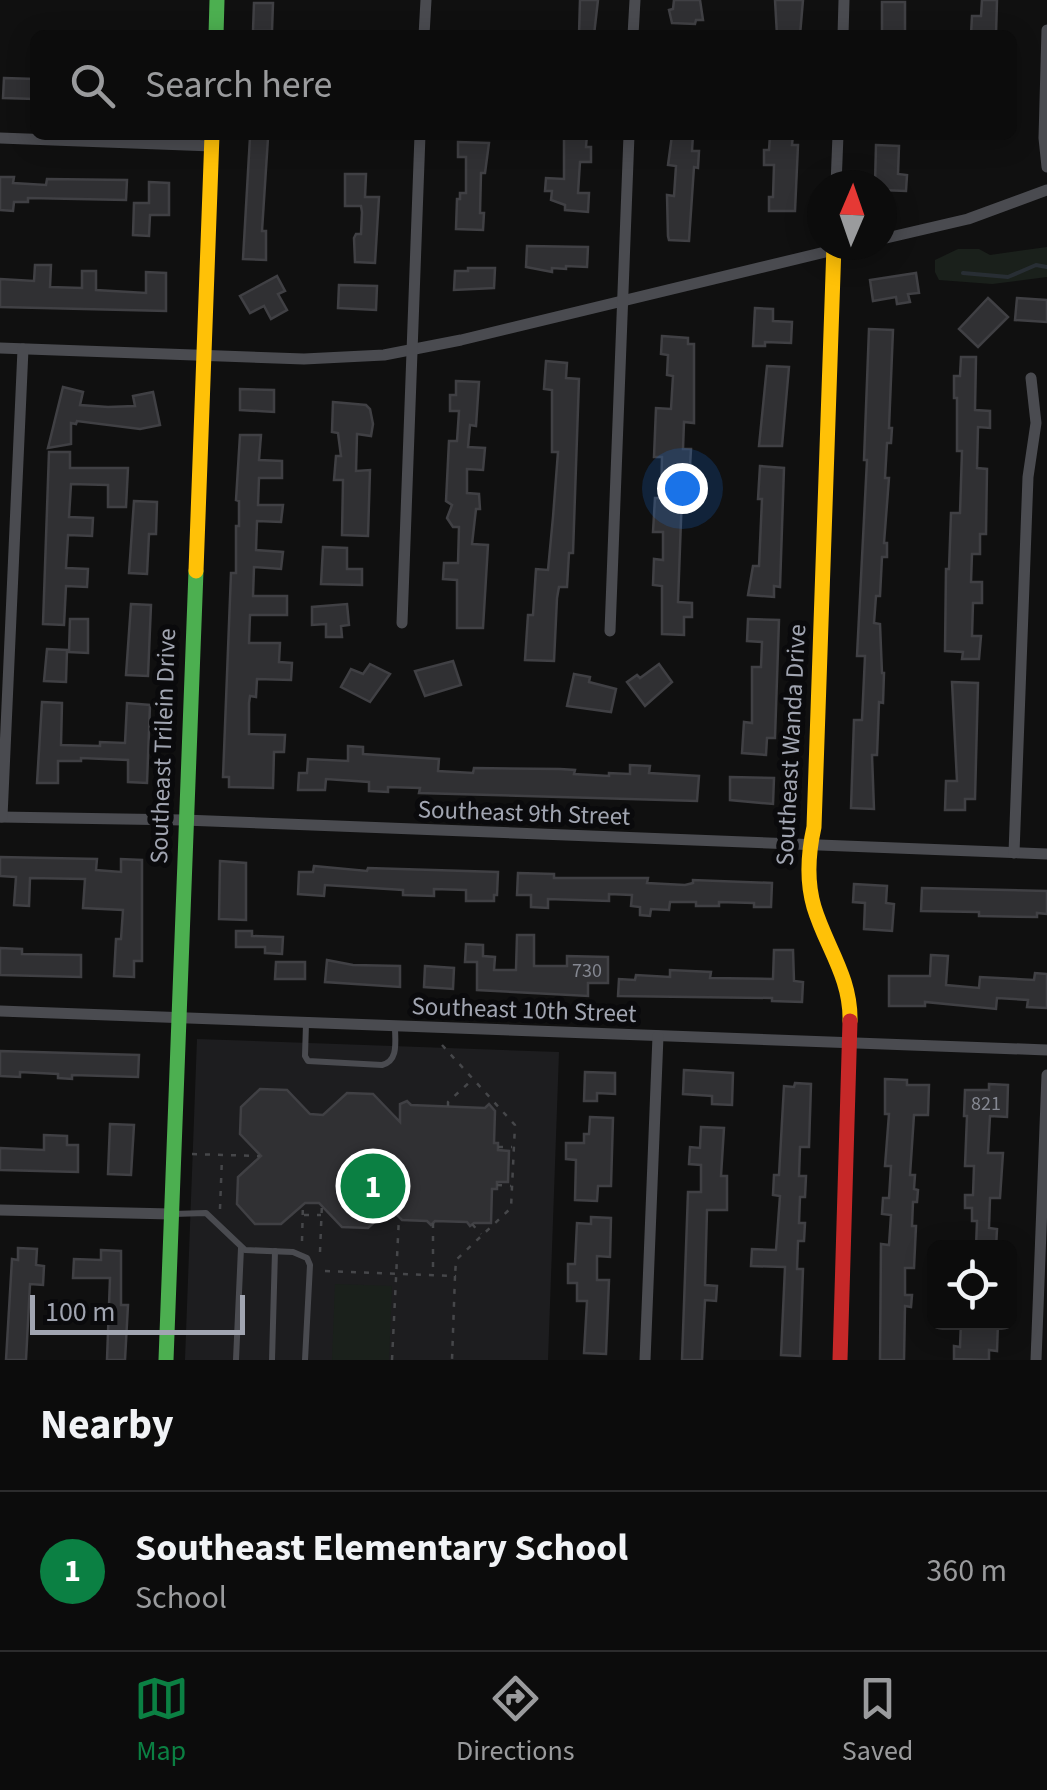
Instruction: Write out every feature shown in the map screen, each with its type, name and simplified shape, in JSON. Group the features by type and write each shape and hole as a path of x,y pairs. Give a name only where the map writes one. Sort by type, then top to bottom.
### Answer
{"street":[{"path":"216,30 217,0"},
{"path":"424,30 426,0"},
{"path":"633,30 634,0"},
{"path":"842,30 844,0"},
{"path":"1047,30 1047,167"},
{"path":"0,138 30,138"},
{"name":"Southeast Trilein Drive","path":"166,1360 212,140"},
{"path":"402,623 420,140"},
{"path":"610,631 630,140"},
{"path":"837,170 838,140"},
{"path":"897,236 968,219 1047,190"},
{"path":"0,348 331,359 412,350 807,254"},
{"name":"Southeast Wanda Drive","path":"834,260 814,827 810,846 812,902 849,989 840,1360"},
{"path":"1,818 23,349"},
{"path":"1014,853 1028,477 1042,424 1031,378"},
{"name":"Southeast 9th Street","path":"1,818 184,820 1047,854"},
{"name":"Southeast 10th Street","path":"0,1011 1047,1050"},
{"path":"645,1360 658,1036"},
{"path":"1036,1360 1047,1076"},
{"path":"0,1210 172,1214"}],"lane":[{"path":"306,1023 308,1061 364,1064 386,1064 392,1060 395,1026"},
{"path":"172,1214 206,1213 241,1248 299,1253 309,1261 306,1360"},
{"path":"236,1360 241,1248"},
{"path":"272,1360 276,1251"}],"path":[{"path":"442,1044 516,1125 512,1208 456,1260 452,1360"},
{"path":"448,1106 474,1079"},
{"path":"490,1106 494,1102"},
{"path":"498,1147 514,1148"},
{"path":"192,1154 260,1156"},
{"path":"220,1209 222,1155"},
{"path":"497,1186 512,1186"},
{"path":"302,1241 303,1203"},
{"path":"320,1252 322,1203"},
{"path":"302,1214 321,1215"},
{"path":"392,1360 398,1217"},
{"path":"433,1223 433,1275"},
{"path":"472,1224 482,1235"},
{"path":"325,1271 455,1276"}],"shaded area":[{"path":"1047,247 1047,277 992,284 939,280 935,272 935,260 958,249 979,249 990,255"},
{"path":"197,1039 559,1052 548,1360 185,1360"},
{"path":"335,1284 392,1286 389,1360 332,1360"}],"building":[{"path":"580,0 598,0 595,30 579,30"},
{"path":"674,0 700,0 703,20 696,20 695,24 672,23 669,10 673,9"},
{"path":"775,0 803,0 800,30 777,30"},
{"path":"982,0 997,0 996,30 971,30 972,16 981,16"},
{"path":"882,2 905,2 905,30 882,30"},
{"path":"254,3 273,3 272,30 253,30"},
{"path":"4,78 30,79 30,99 3,98"},
{"path":"250,140 268,140 262,231 266,231 266,260 243,259"},
{"path":"564,140 587,140 591,162 580,162 578,193 589,193 588,212 565,210 565,205 551,200 552,191 545,191 546,178 564,179"},
{"path":"671,140 693,140 692,151 699,151 698,168 694,167 689,241 669,240 667,195 674,196 676,166 668,165"},
{"path":"770,140 792,140 792,145 798,145 795,211 769,211 774,165 764,165 764,150 769,150"},
{"path":"458,142 489,143 485,173 481,173 483,230 456,229 457,199 460,193 466,193 466,157 458,157"},
{"path":"876,145 899,146 898,174 907,175 906,191 897,191 897,170 875,170"},
{"path":"345,174 366,174 365,197 379,197 375,263 355,262 354,238 361,234 362,212 361,206 345,206"},
{"path":"0,177 14,177 13,183 46,185 47,179 127,180 126,200 28,198 28,202 14,202 13,211 0,210"},
{"path":"149,182 169,183 169,215 150,215 149,236 133,235 134,203 149,203"},
{"path":"527,246 588,247 587,267 552,268 552,272 526,267"},
{"path":"35,265 51,265 50,287 82,288 82,271 96,271 96,290 146,293 146,272 166,273 166,311 0,307 0,279 34,281"},
{"path":"495,268 494,288 454,290 455,271"},
{"path":"916,273 919,293 908,294 910,302 897,304 896,297 873,301 870,280"},
{"path":"277,276 285,291 278,294 287,310 271,319 264,306 250,313 240,296"},
{"path":"339,285 377,286 376,310 338,308"},
{"path":"988,298 1008,317 978,347 959,329"},
{"path":"1017,298 1047,300 1047,322 1015,320"},
{"path":"755,308 773,309 773,321 792,322 791,343 765,342 765,346 753,346"},
{"path":"869,329 893,330 892,428 885,478 889,478 884,543 887,557 882,557 874,623 880,624 884,673 877,755 872,755 874,809 851,808 854,720 862,720 865,656 857,656"},
{"path":"662,336 688,338 688,344 694,344 694,423 684,422 683,449 691,449 690,466 683,466 678,602 692,603 692,617 684,617 684,635 662,634 662,586 653,585 654,559 663,560 663,532 653,532 655,498 661,498 662,457 654,457 656,408 671,409 673,376 667,375 668,355 661,354"},
{"path":"961,357 976,357 975,410 990,411 990,428 978,427 977,468 987,469 986,534 980,534 980,554 972,554 971,582 982,582 982,603 973,603 972,636 981,636 979,659 962,659 963,652 945,651 951,513 960,513 962,451 957,451 954,376 960,376"},
{"path":"546,361 567,363 566,378 579,379 573,553 569,553 567,587 559,587 557,598 554,661 525,660 536,569 548,570 558,452 552,452 552,390 544,389"},
{"path":"767,366 789,367 782,446 759,446"},
{"path":"456,381 479,382 476,426 470,425 468,447 485,448 483,470 467,469 467,493 479,494 480,509 476,509 472,544 488,545 483,628 457,628 457,580 443,579 444,563 458,563 459,527 453,527 447,518 452,505 446,501 449,441 457,441 459,411 450,411 450,395 456,395"},
{"path":"63,387 83,392 80,405 108,407 135,406 133,396 153,392 160,425 140,429 77,421 71,423 71,444 48,448"},
{"path":"240,389 274,390 274,412 240,410"},
{"path":"333,402 366,405 370,409 371,436 357,434 356,471 370,470 368,536 342,535 343,480 334,480 336,456 341,456 338,433 332,432"},
{"path":"240,435 261,435 259,460 282,461 282,478 259,478 258,505 283,505 281,522 257,521 256,550 283,552 281,569 254,567 253,596 287,596 287,615 250,615 249,643 280,643 279,662 292,663 291,680 257,679 256,697 250,696 249,734 285,735 284,752 274,752 273,788 229,787 229,777 223,777 231,573 236,573 239,526 236,500"},
{"path":"49,452 70,452 70,468 128,468 126,507 108,507 108,485 71,484 69,517 93,518 92,536 68,535 66,568 88,569 87,587 66,586 64,625 43,624"},
{"path":"760,466 784,468 780,587 774,586 774,597 748,595 753,566 759,566"},
{"path":"134,501 157,502 156,534 149,534 147,574 129,573"},
{"path":"323,547 347,548 347,569 362,569 362,585 321,584"},
{"path":"131,604 151,605 148,676 126,675"},
{"path":"347,604 349,625 341,626 342,637 326,637 326,624 312,625 312,607"},
{"path":"70,619 88,619 88,653 69,652"},
{"path":"748,619 779,620 775,738 767,738 766,755 742,753 744,722 752,723 752,667 761,667 762,642 747,641"},
{"path":"47,649 67,650 66,682 44,681"},
{"path":"453,661 461,685 425,696 415,671"},
{"path":"370,664 390,674 370,702 341,687 351,669 363,674"},
{"path":"659,664 672,682 645,706 627,682"},
{"path":"574,674 616,689 611,712 567,706"},
{"path":"952,682 978,683 975,799 965,799 965,810 945,810 946,781 957,781"},
{"path":"42,702 62,703 61,745 125,743 127,703 150,705 147,783 128,782 128,760 81,758 58,761 58,783 37,783"},
{"path":"348,746 363,747 363,754 439,759 438,771 560,769 609,776 630,774 630,765 650,766 649,773 699,776 697,801 419,793 420,788 388,787 388,792 369,791 369,782 326,779 325,790 298,790 299,773 307,773 308,759 348,761"},
{"path":"730,777 774,778 773,804 730,800"},
{"path":"0,857 97,859 96,870 121,872 121,859 142,860 142,961 134,961 134,977 114,976 116,939 121,939 123,910 83,908 85,879 30,878 29,906 14,905 16,877 0,876"},
{"path":"220,861 246,863 246,920 219,919"},
{"path":"314,866 367,871 368,868 498,872 497,895 494,901 466,901 466,890 434,889 434,896 403,895 403,890 325,885 324,896 298,894 299,872 313,872"},
{"path":"518,873 554,874 554,878 648,878 647,883 685,885 693,880 772,883 771,907 754,907 754,903 696,906 696,902 670,902 669,910 651,909 650,916 640,915 640,907 631,906 632,895 609,894 609,901 548,899 548,908 531,907 531,895 517,895"},
{"path":"854,884 887,886 886,903 894,904 892,931 864,929 865,903 853,902"},
{"path":"922,888 1047,891 1047,914 979,916 979,912 921,911"},
{"path":"236,931 283,937 282,954 265,953 265,947 236,947"},
{"path":"517,935 534,935 534,966 567,966 567,956 608,957 608,983 588,983 588,996 477,990 477,962 465,962 466,944 483,945 483,956 495,957 494,970 516,970"},
{"path":"0,948 22,949 22,954 81,955 81,977 0,975"},
{"path":"774,950 793,950 794,981 803,982 802,1002 772,998 618,996 619,979 635,980 636,975 670,977 670,970 711,972 710,978 773,979"},
{"path":"931,955 948,956 946,985 979,988 980,977 1034,980 1035,973 1047,974 1047,1008 1027,1007 1028,1000 997,998 996,1009 925,1002 925,1006 889,1006 889,976 930,976"},
{"path":"327,960 400,966 400,987 325,982"},
{"path":"276,962 305,962 305,979 275,979"},
{"path":"425,966 454,968 453,989 424,987"},
{"path":"0,1051 139,1055 138,1077 72,1075 72,1079 58,1078 58,1074 20,1072 20,1077 0,1076"},
{"path":"684,1070 733,1073 732,1105 712,1104 712,1096 683,1094"},
{"path":"585,1072 615,1073 615,1094 597,1093 597,1101 584,1101"},
{"path":"885,1079 929,1085 928,1115 914,1115 910,1175 915,1175 914,1189 918,1190 917,1202 913,1202 914,1268 905,1268 905,1295 912,1295 911,1307 905,1306 904,1360 880,1360 881,1244 889,1245 891,1215 882,1214 883,1198 889,1198 891,1166 885,1166 889,1114 885,1114"},
{"path":"795,1083 811,1084 809,1147 800,1147 799,1176 806,1176 799,1223 805,1223 804,1241 798,1241 797,1269 803,1269 800,1356 781,1355 785,1267 751,1266 752,1249 776,1250 780,1196 773,1195 774,1175 779,1175 784,1086 794,1087"},
{"path":"989,1084 1008,1085 1007,1117 990,1116 988,1153 1003,1153 1000,1198 990,1198 989,1228 997,1229 996,1240 976,1240 977,1221 972,1221 972,1208 965,1208 965,1195 973,1195 974,1166 965,1166 965,1090 989,1090"},
{"path":"260,1089 287,1090 310,1114 323,1115 347,1093 373,1094 400,1122 400,1104 407,1101 411,1105 485,1108 489,1104 495,1111 494,1143 498,1143 498,1150 509,1151 508,1182 497,1182 497,1189 492,1189 491,1223 470,1226 467,1222 435,1221 431,1225 427,1221 402,1220 390,1208 368,1228 342,1227 319,1203 305,1203 281,1224 255,1224 237,1204 238,1177 261,1156 240,1134 241,1107"},
{"path":"590,1117 613,1118 611,1186 598,1186 597,1201 575,1200 576,1160 566,1159 566,1143 584,1143"},
{"path":"110,1124 134,1125 131,1175 108,1174"},
{"path":"701,1127 724,1128 721,1176 727,1176 727,1210 707,1210 705,1285 717,1286 716,1301 705,1300 702,1360 682,1360 688,1192 701,1192 701,1165 689,1164 690,1147 700,1148"},
{"path":"44,1135 67,1136 67,1145 78,1145 78,1172 0,1170 0,1148 44,1150"},
{"path":"591,1217 611,1218 610,1257 597,1256 597,1280 609,1280 606,1354 584,1353 587,1301 577,1301 577,1283 568,1283 568,1264 575,1264 577,1223 591,1224"},
{"path":"18,1248 37,1249 36,1265 44,1266 43,1285 30,1284 26,1360 6,1360 12,1259 18,1260"},
{"path":"101,1250 121,1251 121,1305 128,1305 125,1360 107,1360 110,1278 73,1278 74,1259 101,1260"},
{"path":"961,1330 998,1330 997,1351 989,1350 989,1360 954,1359 954,1346 960,1347"}],"waterway":[{"path":"963,273 1008,277 1036,265 1047,267"}],"traffic: fast":[{"path":"216,30 217,0"},
{"path":"166,1360 196,571"}],"traffic: slow":[{"path":"196,571 212,140"},
{"path":"833,260 814,827 809,877 814,907 846,990 850,1021"}],"traffic: jam":[{"path":"840,1360 850,1021"}],"place":[{"name":"Southeast Elementary School","path":"373,1186"}]}
